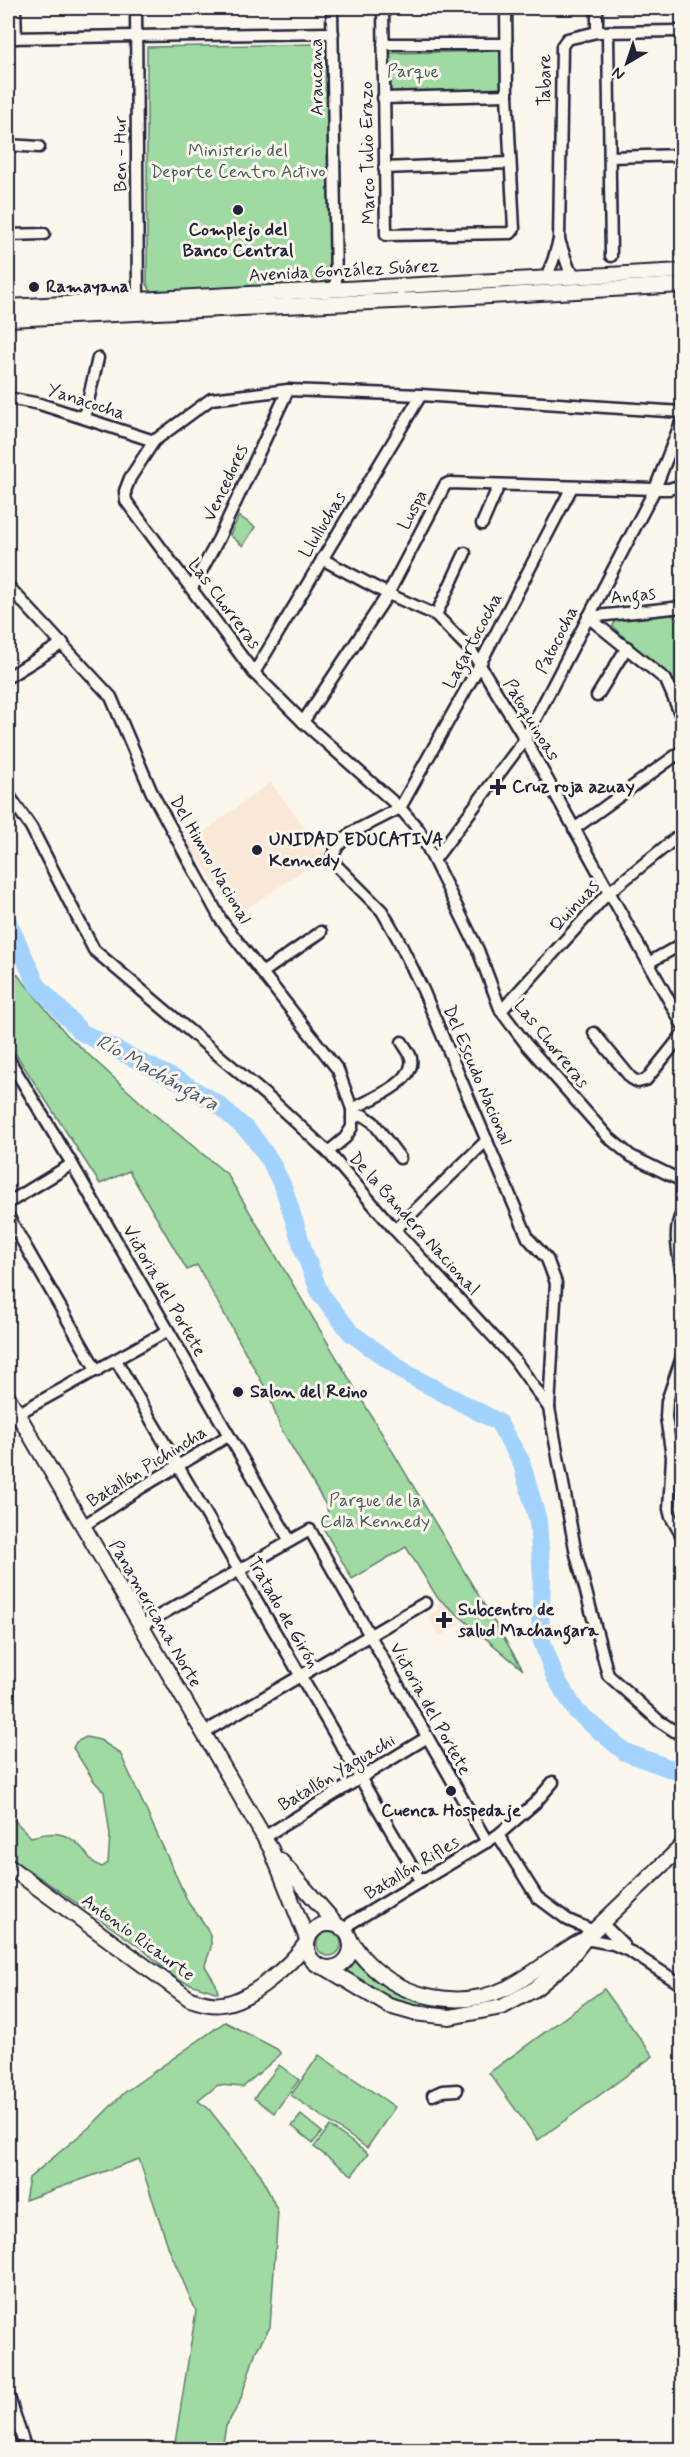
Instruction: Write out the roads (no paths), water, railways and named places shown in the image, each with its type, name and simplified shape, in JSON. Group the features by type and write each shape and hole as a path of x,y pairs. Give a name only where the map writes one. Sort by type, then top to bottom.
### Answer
{"main road":[{"name":"Avenida González Suárez","path":"8,307 682,271"},
{"name":"Avenida González Suárez","path":"8,319 682,285"},
{"name":"Panamericana Norte","path":"8,1397 12,1417 83,1526 268,1843 307,1940 308,1955 322,1967 389,2006 414,2013 450,2017 496,2009 518,2000 535,1989 566,1963 594,1931 682,1846"},
{"name":"Panamericana Norte","path":"268,1843 367,1962 396,1984 427,1996 449,2000 470,1999 506,1988 541,1968 594,1931"},
{"name":"Antonio Ricaurte","path":"8,1866 190,1999 220,2005 233,2002 285,1968 299,1964 322,1967"},
{"path":"307,1940 318,1926 325,1924 344,1932 351,1948 345,1961 333,1968 322,1967"},
{"name":"Antonio Ricaurte","path":"285,1968 307,1940"}],"street":[{"path":"15,8 12,38 333,33"},
{"name":"Ben - Hur","path":"136,8 138,301"},
{"name":"Araucana","path":"332,8 336,289"},
{"name":"Marco Tulio Erazo","path":"382,8 386,236 512,232 514,229 507,95 506,8"},
{"path":"597,8 597,32"},
{"name":"Tabare","path":"545,280 554,261 559,240 562,46 567,39 597,32 609,34 682,31"},
{"path":"609,34 611,256"},
{"path":"383,44 507,44"},
{"path":"383,98 507,95"},
{"path":"8,145 39,147"},
{"path":"611,157 682,155"},
{"path":"384,168 510,163"},
{"path":"8,235 44,234"},
{"name":"Tabare","path":"559,240 569,268 579,278"},
{"path":"84,418 98,358"},
{"name":"Las Chorreras","path":"682,412 421,395 288,390 211,399 154,441 130,478 125,491 126,501 254,672 303,722 400,808 419,830 478,950 501,1011 526,1044 608,1137 631,1156 682,1181"},
{"name":"Vencedores","path":"192,588 218,540 288,390"},
{"name":"Llulluchas","path":"254,672 421,395"},
{"name":"Yanacocha","path":"8,398 40,404 154,441"},
{"name":"Patococha","path":"435,859 525,739 655,489 682,420"},
{"name":"Luspa","path":"303,722 388,594 445,486 449,483 655,489 669,489 682,485"},
{"path":"482,524 500,484"},
{"name":"Lagartococha","path":"400,808 479,666 572,487"},
{"path":"436,615 465,553"},
{"name":"Patoquinoas","path":"322,559 388,594 436,615 458,635 525,739 682,1024"},
{"name":"Del Himno Nacional","path":"8,586 111,696 152,793 216,910 338,1070 352,1114"},
{"name":"Angas","path":"588,617 682,608"},
{"path":"588,617 666,680 682,718"},
{"path":"8,677 63,644"},
{"path":"597,696 627,647"},
{"path":"574,829 682,752"},
{"name":"De la Bandera Nacional","path":"8,795 31,826 94,950 275,1103 328,1152 395,1230 514,1359 549,1408 576,1554 608,1675 659,1721 682,1736"},
{"name":"Del Escudo Nacional","path":"400,808 351,833 335,850 333,860 341,871 382,911 397,937 423,990 528,1238 547,1259 556,1283 549,1408"},
{"name":"Quinuas","path":"501,1011 608,893 682,833"},
{"path":"262,973 321,932"},
{"path":"648,963 682,944"},
{"path":"594,1033 631,1078 638,1082 645,1080 682,1035"},
{"path":"352,1114 395,1087 405,1077 411,1066 411,1057 402,1041"},
{"name":"Victoria del Portete","path":"8,1058 72,1164 290,1541 310,1530 487,1842"},
{"path":"328,1152 345,1138 352,1127 352,1114"},
{"path":"352,1114 363,1115 373,1122 400,1158"},
{"path":"395,1230 487,1140"},
{"path":"8,1203 72,1164"},
{"path":"682,1213 678,1246 682,1276"},
{"path":"8,1216 97,1371"},
{"path":"12,1417 167,1331"},
{"path":"682,1357 667,1401 666,1417 672,1457 669,1509 682,1536"},
{"name":"Tratado de Girón","path":"116,1360 421,1882"},
{"name":"Batallón Pichincha","path":"83,1526 228,1436"},
{"path":"141,1626 290,1541"},
{"path":"203,1733 300,1674 425,1603"},
{"name":"Batallón Yaguachi","path":"268,1843 360,1777 426,1738"},
{"name":"Batallón Rifles","path":"344,1932 351,1923 498,1835 535,1803 553,1782"},
{"path":"498,1835 537,1897 568,1920 594,1931 631,1952 682,1985"},
{"path":"594,1931 613,1944 631,1952"},
{"path":"433,2095 442,2091 457,2090"},
{"path":"8,2394 26,2450"}],"waterway":[{"name":"Río Machángara","path":"8,922 37,985 81,1032 181,1082 219,1105 251,1134 271,1162 284,1189 320,1293 351,1333 409,1375 498,1422 521,1461 538,1521 542,1578 540,1636 555,1677 576,1711 625,1752 682,1773"}],"place":[{"name":"Complejo del Banco Central","path":"238,210"},
{"name":"Ramayana","path":"34,287"},
{"name":"Cruz roja azuay","path":"498,787"},
{"name":"UNIDAD EDUCATIVA Kennedy","path":"257,850"},
{"name":"Salon del Reino","path":"238,1392"},
{"name":"Subcentro de salud Machangara","path":"444,1620"},
{"name":"Cuenca Hospedaje","path":"451,1791"}],"park label":[{"name":"Parque","path":"413,72"},
{"name":"Ministerio del Deporte Centro Activo","path":"238,161"},
{"name":"Parque de la Cdla Kennedy","path":"375,1511"}]}
